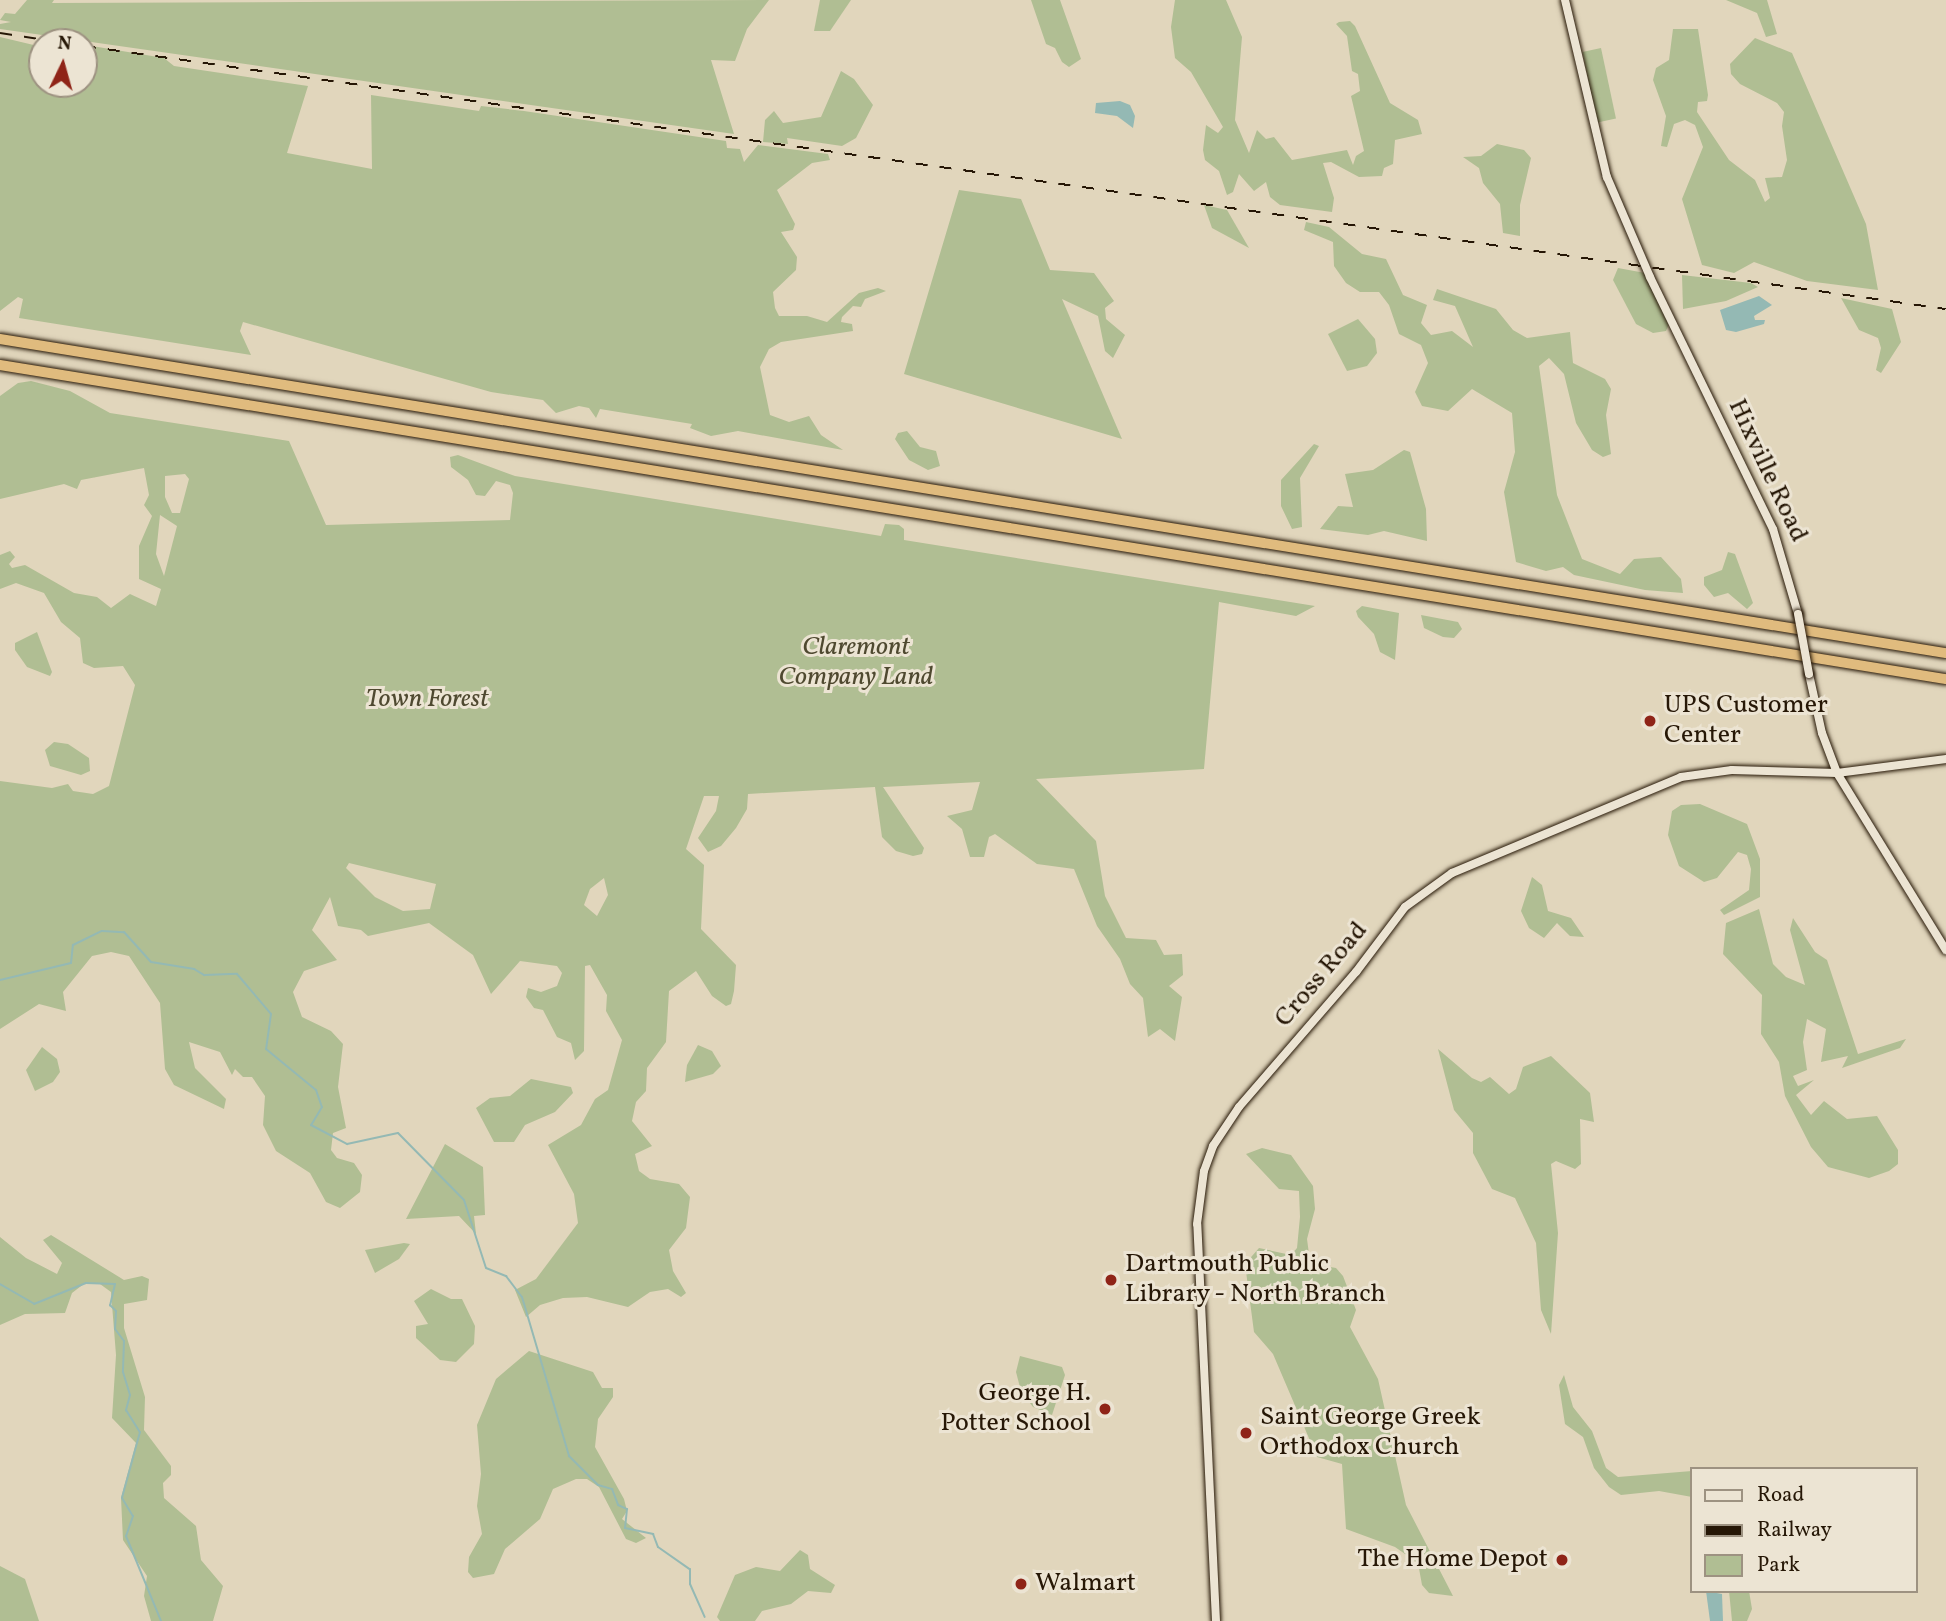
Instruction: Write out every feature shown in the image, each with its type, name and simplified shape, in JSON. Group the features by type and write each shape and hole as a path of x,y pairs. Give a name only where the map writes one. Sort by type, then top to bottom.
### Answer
{"highway":[{"path":"0,339 1946,653"},
{"path":"0,365 1946,679"}],"street":[{"name":"Hixville Road","path":"1565,0 1607,177 1650,277 1773,529 1798,614 1822,733 1837,772 1946,950"},
{"name":"Cross Road","path":"1216,1621 1197,1215 1213,1146 1239,1107 1350,979 1405,907 1437,881 1675,779 1732,770 1837,772 1946,759"}],"green space":[{"path":"27,0 54,0 52,3 769,0 747,29 735,61 711,60 734,134 98,43 98,28 28,28 28,33 0,29 0,24 11,22 0,20 5,13 15,14"},
{"path":"820,0 851,0 830,31 814,31"},
{"path":"1031,0 1060,0 1081,59 1069,67 1062,62 1055,48 1046,44"},
{"path":"1175,0 1226,0 1242,37 1235,120 1249,153 1257,130 1266,139 1274,137 1292,160 1347,150 1353,165 1356,156 1364,151 1351,96 1360,91 1358,74 1352,71 1347,36 1336,24 1339,22 1350,21 1355,26 1390,103 1418,120 1422,134 1395,140 1393,164 1384,168 1382,176 1359,177 1331,162 1323,163 1334,198 1332,212 1280,205 1270,197 1266,182 1254,191 1239,174 1233,192 1227,195 1219,171 1205,160 1203,150 1206,125 1218,133 1223,127 1191,72 1175,58 1171,27"},
{"path":"1726,0 1767,0 1777,34 1766,37 1757,13"},
{"path":"1673,29 1698,29 1708,95 1707,101 1698,102 1697,112 1729,160 1755,180 1765,202 1770,198 1765,178 1782,177 1787,160 1782,126 1784,112 1777,103 1740,84 1731,74 1730,64 1755,38 1792,53 1866,224 1878,290 1807,281 1754,262 1734,273 1702,265 1682,199 1703,147 1695,125 1685,120 1674,124 1667,147 1661,146 1666,116 1653,80 1656,68 1669,60"},
{"path":"0,37 28,44 28,98 98,98 98,47 164,58 174,66 308,86 287,153 372,169 371,95 479,111 481,106 524,111 726,141 727,148 740,149 744,162 758,145 828,154 830,160 812,163 777,190 795,224 793,230 781,232 797,257 796,270 773,292 775,308 779,316 807,316 827,322 859,293 878,288 886,291 865,299 861,307 853,306 842,317 841,322 852,324 853,331 781,342 769,349 760,367 770,415 789,422 809,416 821,435 843,450 738,431 711,436 690,428 692,424 600,409 596,418 589,408 579,406 556,413 543,400 491,392 243,322 240,331 251,355 19,318 23,299 18,297 0,311"},
{"path":"1601,48 1616,118 1597,122 1582,52"},
{"path":"841,71 854,79 873,105 856,138 842,146 787,138 788,144 763,142 765,120 774,111 783,123 821,117"},
{"path":"1497,144 1524,150 1531,158 1520,205 1520,236 1503,233 1500,204 1483,183 1479,168 1463,157 1481,156"},
{"path":"959,190 1021,199 1050,270 1094,273 1114,301 1105,308 1106,319 1125,335 1113,358 1105,351 1098,316 1062,299 1122,439 904,374"},
{"path":"1204,205 1227,210 1249,248 1212,228"},
{"path":"1306,222 1329,227 1362,254 1386,259 1403,295 1427,305 1421,323 1431,335 1452,331 1473,347 1455,306 1433,300 1437,289 1496,309 1513,330 1527,338 1570,332 1573,363 1605,379 1611,389 1606,415 1611,454 1603,457 1592,450 1576,423 1564,374 1549,358 1539,366 1557,495 1582,559 1620,574 1634,559 1661,557 1681,579 1683,593 1645,590 1574,575 1563,567 1546,571 1516,562 1504,492 1515,452 1512,413 1472,389 1448,411 1422,406 1415,392 1428,363 1421,345 1399,334 1389,305 1379,292 1360,292 1346,283 1334,266 1333,242 1304,230"},
{"path":"1618,268 1645,273 1669,324 1666,331 1653,333 1636,324 1613,280"},
{"path":"1682,275 1751,283 1758,287 1726,301 1683,309"},
{"path":"1841,298 1892,309 1901,342 1881,373 1876,370 1881,348 1878,338 1859,330"},
{"path":"1358,319 1375,339 1377,353 1367,366 1347,371 1328,334"},
{"path":"31,381 70,391 110,413 289,441 326,525 510,520 513,493 510,485 496,481 485,496 476,495 468,480 451,467 450,457 458,455 515,476 881,536 885,524 899,525 904,529 904,540 1315,606 1296,616 1219,602 1204,769 1036,779 1096,841 1105,896 1126,938 1156,940 1164,955 1182,954 1183,975 1169,986 1182,997 1175,1041 1160,1029 1148,1037 1143,998 1130,984 1120,959 1097,926 1074,869 1037,864 995,834 989,837 984,857 970,857 962,829 947,816 972,810 980,782 883,787 924,848 922,854 913,856 896,851 882,837 875,787 748,794 747,809 736,828 721,846 708,852 698,838 716,811 719,796 704,796 686,849 704,865 701,929 736,965 734,991 731,1004 726,1006 712,996 696,971 669,991 666,1042 647,1068 646,1091 636,1102 632,1121 652,1146 635,1154 639,1171 650,1179 679,1184 690,1197 686,1228 669,1250 673,1271 686,1293 681,1297 668,1289 650,1292 628,1307 587,1297 563,1298 540,1305 526,1317 515,1290 536,1279 578,1223 574,1194 548,1145 581,1125 595,1099 608,1090 622,1040 606,1011 607,995 590,965 585,966 584,1051 575,1060 571,1043 557,1037 543,1010 534,1008 526,997 528,988 541,992 557,986 562,973 557,966 520,961 491,994 473,955 429,923 368,936 361,930 338,926 330,897 312,930 337,960 304,971 293,992 302,1017 331,1031 343,1044 338,1087 346,1128 333,1133 331,1150 337,1158 354,1163 362,1175 360,1192 340,1208 326,1202 310,1173 276,1151 263,1125 265,1096 252,1077 243,1077 235,1069 232,1075 220,1052 189,1042 195,1068 226,1099 224,1109 174,1085 165,1069 160,1003 129,956 111,952 92,956 63,992 66,1011 39,1004 0,1029 0,781 52,788 68,784 73,791 93,794 109,786 135,685 123,666 94,668 83,663 80,638 61,622 44,593 16,583 0,589 0,555 10,551 15,557 9,564 12,568 25,565 74,593 97,597 111,608 130,594 156,606 161,589 139,579 139,546 152,516 144,505 149,495 144,468 81,480 77,489 64,484 0,499 0,396 18,383","holes":["185,474 189,479 180,513 172,513 165,497 165,476","160,515 177,526 164,576 156,554","349,863 436,884 430,909 403,911 375,897 346,868","604,878 608,895 597,916 584,905 590,889"]},
{"path":"907,431 920,447 936,451 940,466 928,470 909,460 895,439 898,433"},
{"path":"1314,444 1319,446 1300,478 1302,527 1292,529 1281,506 1281,480"},
{"path":"1404,450 1410,452 1426,509 1427,541 1384,531 1368,535 1320,529 1338,506 1353,507 1345,474 1373,470"},
{"path":"1728,552 1735,554 1753,603 1747,609 1728,593 1714,597 1704,585 1704,577 1722,570"},
{"path":"1362,606 1399,613 1395,660 1380,652 1374,634 1358,617 1356,611"},
{"path":"1421,615 1458,622 1462,629 1454,638 1443,637 1424,628"},
{"path":"37,632 52,672 50,676 27,667 15,650 15,643"},
{"path":"54,742 68,744 89,758 90,771 81,775 50,766 45,750"},
{"path":"1700,804 1747,824 1760,859 1760,897 1724,915 1720,910 1749,890 1751,869 1747,855 1738,852 1717,878 1704,882 1679,866 1668,835 1672,811 1681,805"},
{"path":"1532,877 1542,885 1548,911 1571,918 1584,937 1570,936 1557,923 1544,938 1529,928 1521,911"},
{"path":"1759,909 1773,964 1786,977 1805,985 1790,930 1793,918 1815,952 1827,960 1858,1054 1906,1039 1900,1048 1842,1068 1848,1056 1821,1062 1826,1029 1807,1019 1803,1042 1807,1070 1793,1076 1798,1086 1814,1080 1796,1095 1811,1115 1824,1101 1847,1119 1877,1116 1898,1150 1898,1164 1889,1171 1869,1178 1828,1167 1811,1147 1785,1096 1779,1062 1761,1034 1762,995 1723,954 1726,923"},
{"path":"698,1045 712,1051 721,1066 713,1074 685,1082 687,1065"},
{"path":"42,1047 57,1059 60,1072 53,1082 35,1091 26,1070"},
{"path":"1438,1049 1472,1078 1481,1082 1490,1077 1509,1094 1516,1089 1523,1067 1551,1056 1590,1093 1594,1122 1580,1119 1581,1164 1575,1169 1556,1161 1551,1164 1558,1233 1551,1334 1541,1310 1536,1243 1515,1198 1492,1189 1473,1153 1473,1133 1454,1110"},
{"path":"531,1079 571,1087 573,1093 555,1112 525,1125 514,1142 494,1142 476,1108 490,1098 510,1096"},
{"path":"445,1144 483,1167 485,1215 474,1216 476,1234 459,1216 406,1219"},
{"path":"1262,1148 1291,1155 1313,1186 1315,1209 1307,1239 1309,1254 1319,1265 1336,1268 1343,1276 1356,1310 1350,1327 1378,1379 1406,1505 1453,1596 1429,1593 1422,1585 1418,1563 1395,1547 1346,1529 1342,1464 1317,1457 1273,1354 1254,1332 1245,1264 1259,1248 1291,1255 1297,1248 1300,1217 1299,1191 1279,1189 1246,1154"},
{"path":"51,1235 124,1280 142,1276 149,1279 147,1300 124,1304 124,1328 145,1397 144,1430 171,1466 171,1475 163,1483 164,1498 196,1526 201,1560 223,1586 213,1621 151,1621 144,1596 147,1576 123,1540 121,1498 136,1443 112,1418 116,1355 111,1292 100,1284 85,1283 72,1293 65,1313 25,1314 0,1325 0,1237 26,1258 57,1274 62,1263 43,1240"},
{"path":"410,1244 399,1259 375,1273 365,1250"},
{"path":"431,1289 451,1299 462,1299 475,1326 474,1344 456,1362 440,1360 416,1338 416,1326 428,1324 414,1301"},
{"path":"529,1351 593,1372 602,1388 613,1388 613,1397 598,1419 595,1447 624,1499 627,1511 622,1519 646,1538 636,1543 626,1539 599,1487 587,1479 576,1479 553,1489 540,1519 505,1549 494,1574 473,1578 468,1572 469,1557 482,1534 477,1506 481,1474 477,1425 496,1379"},
{"path":"1020,1356 1062,1367 1065,1375 1052,1415 1033,1407 1021,1391 1016,1372"},
{"path":"1564,1375 1573,1407 1592,1431 1606,1468 1618,1477 1690,1471 1690,1497 1659,1491 1621,1495 1609,1487 1594,1468 1583,1437 1565,1424 1559,1385"},
{"path":"800,1550 808,1555 810,1569 835,1585 831,1593 808,1591 791,1604 762,1611 755,1621 720,1621 717,1617 735,1575 756,1567 780,1571"},
{"path":"0,1566 25,1579 39,1621 0,1621"},
{"path":"1729,1593 1749,1593 1752,1609 1747,1621 1732,1621"}],"water":[{"path":"1120,101 1130,105 1135,116 1133,128 1117,116 1095,113 1096,103"},
{"path":"1759,296 1772,305 1754,316 1755,320 1765,320 1764,324 1736,332 1726,330 1720,310"},
{"path":"1706,1593 1722,1594 1723,1621 1710,1621"}],"waterway":[{"path":"0,980 71,963 73,945 102,931 124,932 151,962 194,969 204,975 237,974 271,1014 266,1049 316,1090 322,1107 311,1125 347,1144 398,1133 464,1200 486,1268 506,1276 522,1297 569,1456 598,1485 612,1489 618,1505 627,1509 625,1528 653,1534 658,1547 690,1569 690,1584 705,1617"},
{"path":"0,1284 34,1304 86,1283 115,1284 110,1305 116,1311 115,1329 124,1341 123,1372 130,1395 126,1410 140,1432 122,1498 133,1516 126,1536 161,1621"}],"railway":[{"path":"0,33 28,37"},
{"path":"98,48 1946,309"}],"place":[{"name":"UPS Customer Center","path":"1650,721"},
{"name":"Dartmouth Public Library - North Branch","path":"1111,1280"},
{"name":"George H. Potter School","path":"1105,1409"},
{"name":"Saint George Greek Orthodox Church","path":"1246,1433"},
{"name":"The Home Depot","path":"1562,1560"},
{"name":"Walmart","path":"1021,1584"}],"park label":[{"name":"Claremont Company Land","path":"856,663"},
{"name":"Town Forest","path":"427,700"}]}
